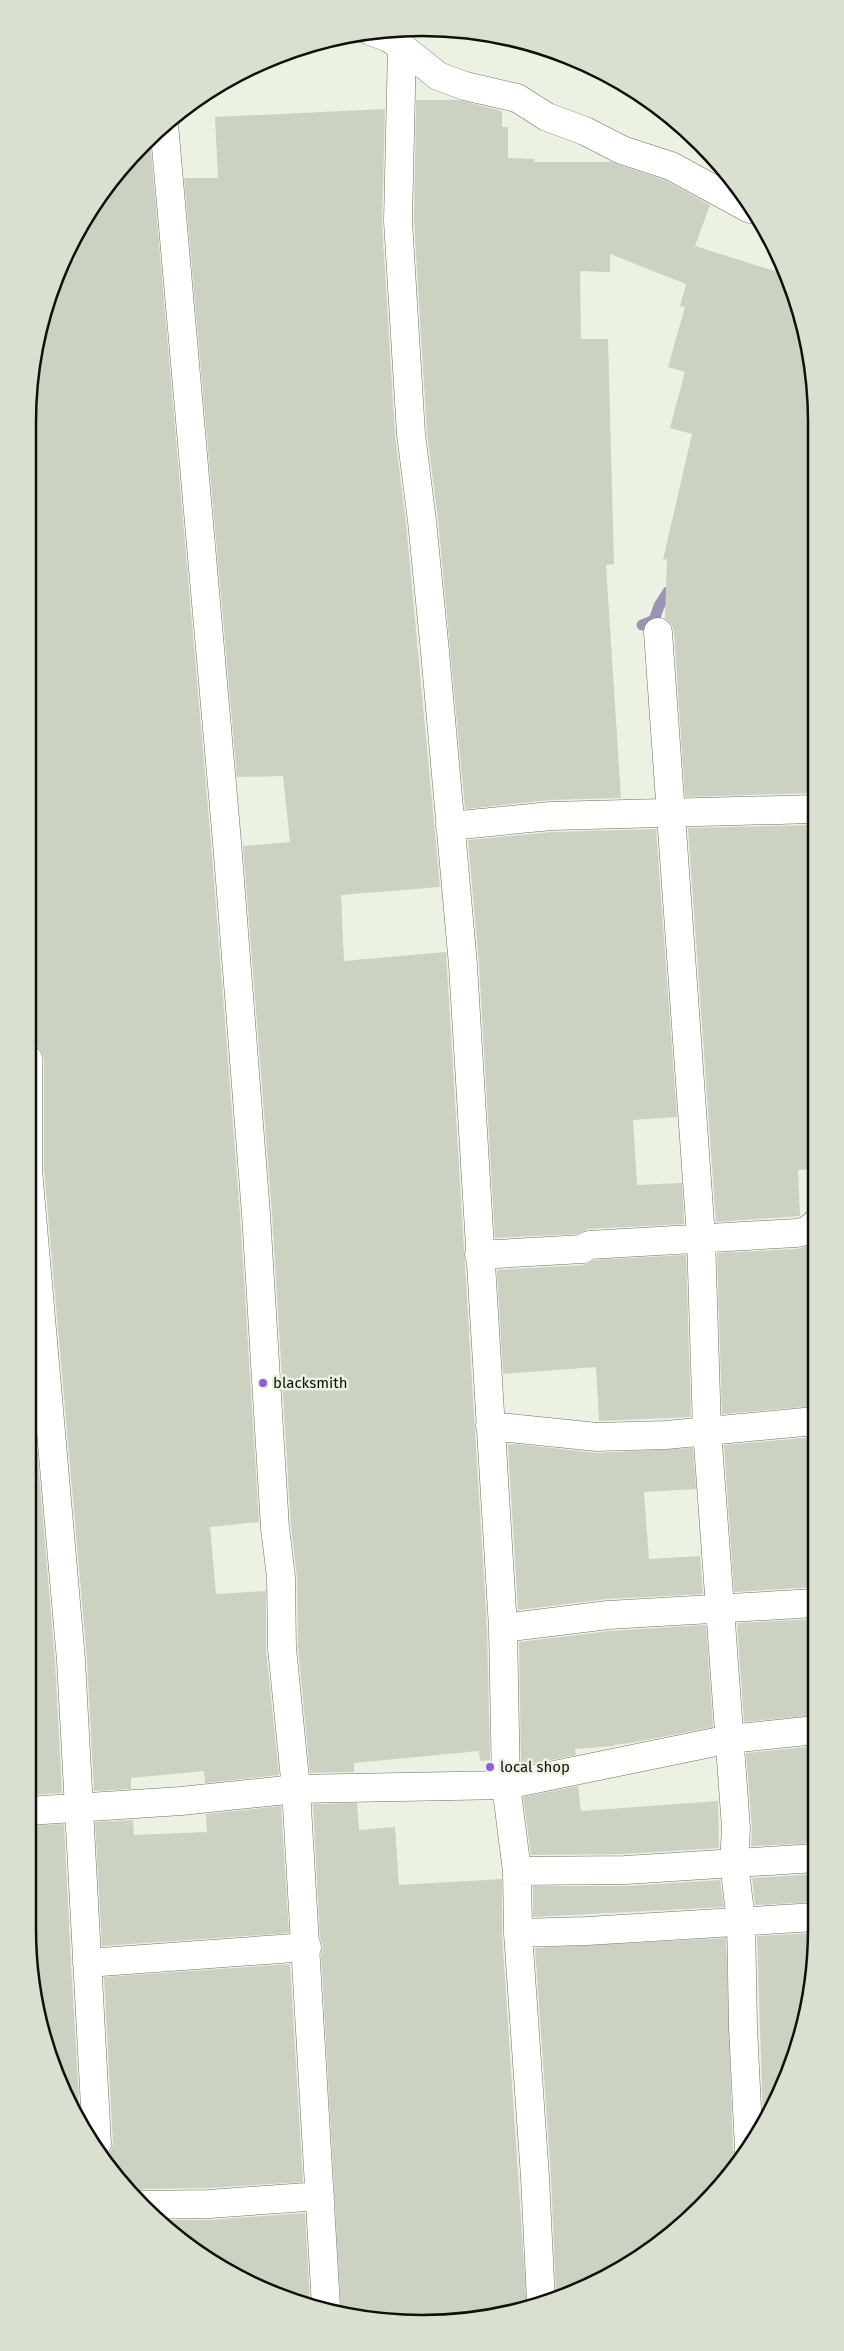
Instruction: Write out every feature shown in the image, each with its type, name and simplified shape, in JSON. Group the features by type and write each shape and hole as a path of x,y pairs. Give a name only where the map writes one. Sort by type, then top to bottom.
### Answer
{"street":[{"path":"389,38 438,76 465,86 517,98 547,117 585,131 622,150 671,166 741,205"},
{"path":"402,47 398,221 402,298 411,434 429,586 463,964 479,1255 503,1628 506,1786 517,1871 518,1933 535,2177 541,2296"},
{"path":"165,135 227,842 256,1214 275,1528 281,1576 282,1648 296,1789 307,1947 326,2303"},
{"path":"658,632 701,1237 707,1430 736,1828 734,1863 741,1921 743,2027 748,2134"},
{"path":"450,826 551,816 671,811 808,809"},
{"path":"479,1255 584,1249 589,1245 655,1242 701,1237 796,1234 808,1229"},
{"path":"36,1258 62,1544 80,1808 97,2136"},
{"path":"490,1426 597,1437 666,1435 808,1421"},
{"path":"503,1628 608,1615 808,1603"},
{"path":"36,1811 181,1801 296,1789 506,1786 730,1739 808,1731"},
{"path":"517,1871 625,1870 808,1858"},
{"path":"518,1933 578,1932 808,1917"},
{"path":"87,1963 307,1947"},
{"path":"152,2205 209,2204 320,2196"}],"building":[{"path":"416,100 459,100 502,111 502,127 508,127 508,158 534,159 534,162 611,162 665,180 710,205 695,246 777,272 795,322 807,397 808,793 685,797 674,631 671,623 665,618 667,559 663,560 692,434 670,428 685,372 668,367 685,307 680,306 686,284 610,254 610,272 580,271 581,339 608,339 614,564 606,565 621,798 551,800 465,809 438,519 427,433 414,221"},
{"path":"385,109 382,222 395,435 406,523 440,887 341,895 344,961 446,952 487,1629 490,1760 480,1761 479,1751 354,1763 354,1772 310,1773 298,1647 297,1577 291,1527 272,1213 243,846 290,842 283,776 237,777 184,178 218,178 215,117"},
{"path":"151,147 211,843 240,1215 259,1522 210,1527 216,1594 266,1591 266,1650 279,1775 205,1783 204,1771 131,1778 131,1789 94,1791 87,1659 44,1169 44,1059 36,1045 37,397 49,322 66,274 72,260 75,260 76,251 101,208 116,187"},
{"path":"808,825 808,1169 798,1170 800,1216 716,1222 688,828"},
{"path":"656,829 677,1117 633,1120 637,1185 682,1183 684,1224 588,1229 578,1234 495,1238 479,964 468,840 552,832"},
{"path":"808,1246 808,1407 722,1414 717,1253 797,1249"},
{"path":"686,1255 691,1417 599,1421 596,1367 503,1374 497,1270 584,1265 594,1260"},
{"path":"36,1437 55,1661 62,1793 36,1795"},
{"path":"808,1438 808,1587 734,1592 724,1445"},
{"path":"516,1444 597,1453 693,1448 696,1489 644,1492 649,1559 700,1556 703,1594 607,1599 518,1610 508,1445"},
{"path":"808,1619 808,1716 744,1722 737,1623"},
{"path":"706,1625 713,1727 614,1746 575,1749 576,1755 521,1766 519,1642 609,1631"},
{"path":"808,1747 808,1843 751,1846 752,1827 746,1753"},
{"path":"578,1786 581,1811 718,1801 719,1848 624,1854 531,1855 523,1797"},
{"path":"357,1803 359,1830 395,1827 399,1885 502,1879 502,1934 526,2301 472,2311 422,2315 397,2314 341,2306 321,1953 323,1946 320,1939 313,1804"},
{"path":"281,1806 289,1933 102,1946 95,1822 133,1820 134,1835 207,1832 206,1814"},
{"path":"64,1824 79,2106 66,2077 49,2029 40,1979 36,1929 36,1826"},
{"path":"808,1874 808,1902 755,1905 752,1878"},
{"path":"720,1880 724,1907 533,1917 533,1886 626,1886"},
{"path":"808,1933 804,1979 795,2029 778,2077 763,2110 757,1936"},
{"path":"726,1938 733,2150 735,2154 695,2202 657,2235 615,2263 593,2275 556,2290 551,2176 535,1948"},
{"path":"290,1964 303,2182 208,2188 143,2189 139,2191 109,2154 113,2143 104,1977"},
{"path":"305,2213 310,2298 274,2285 229,2263 187,2235 169,2220 210,2220"}],"waterway":[{"path":"642,625 654,620 659,606 668,592 679,590"}],"place":[{"name":"blacksmith","path":"263,1383"},
{"name":"local shop","path":"490,1767"}]}
